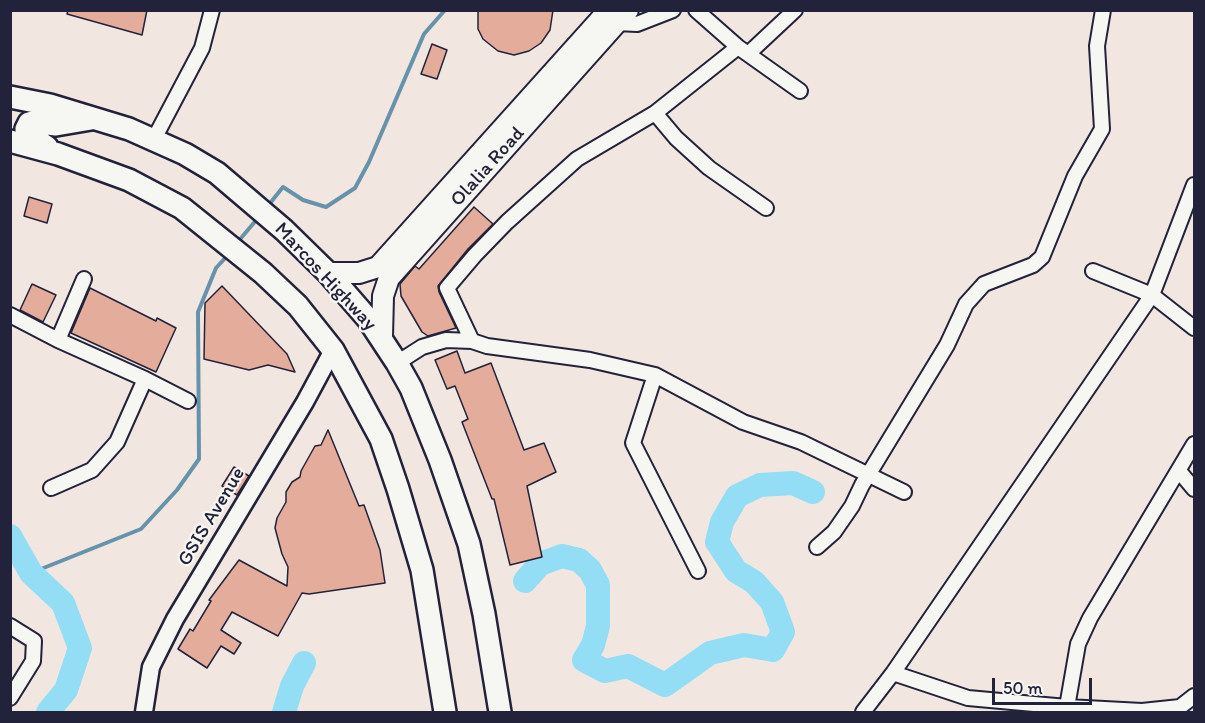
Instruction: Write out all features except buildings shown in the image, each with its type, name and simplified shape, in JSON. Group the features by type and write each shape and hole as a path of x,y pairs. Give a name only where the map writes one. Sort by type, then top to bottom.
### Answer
{"main road":[{"name":"Olalia Road","path":"328,273 359,273 378,267 614,15"},
{"name":"Olalia Road","path":"381,338 383,296 389,278 614,15"},
{"name":"Marcos Highway","path":"10,97 50,105 94,118 154,139 185,154 217,174 264,214 328,273 368,319 411,388 440,460 469,544 484,614 500,712"},
{"path":"58,154 28,135 26,129 29,123 56,125 94,118"},
{"name":"Marcos Highway","path":"10,141 58,154 129,180 182,208 238,252 298,306 333,351 381,440 398,489 422,570 445,712"}],"street":[{"path":"154,139 202,48 212,10"},
{"path":"614,15 637,24 673,10"},
{"path":"696,10 743,50 800,91"},
{"path":"472,341 447,288 507,222 577,159 655,113 795,10"},
{"path":"817,547 834,532 845,518 947,345 966,304 984,284 1034,265 1042,257 1075,176 1102,129 1097,46 1103,10"},
{"path":"655,113 676,138 709,168 766,208"},
{"path":"863,712 893,674 1152,296 1194,185"},
{"path":"1093,271 1152,296 1194,328"},
{"path":"58,340 84,279"},
{"path":"10,315 188,401"},
{"path":"397,363 422,347 446,340 472,341 487,346 590,360 655,375 743,422 801,442 904,492"},
{"name":"GSIS Avenue","path":"144,712 151,667 175,619 333,351"},
{"path":"655,375 633,442 698,571"},
{"path":"51,488 92,470 117,442 145,379"},
{"path":"1067,707 1078,644 1090,618 1194,444"},
{"path":"1179,471 1194,489"},
{"path":"10,626 34,641 33,662 10,698"},
{"path":"893,674 968,698 1067,707 1142,711 1180,707 1194,696"}],"waterway":[{"path":"267,207 283,187 303,200 326,207 355,188 369,162 424,34 445,10"},
{"path":"236,244 258,218"},
{"path":"31,573 141,529 177,490 199,459 198,312 216,268 228,255"},
{"path":"525,581 540,564 562,556 579,560 590,570 598,585 598,626 593,645 584,660 605,671 628,666 665,685 710,653 744,645 773,650 783,632 772,602 754,582 736,571 717,542 722,522 737,496 760,485 793,483 813,492"},
{"path":"10,536 31,573 63,603 80,648 66,690 48,712"},
{"path":"284,712 292,686 304,663"}]}
